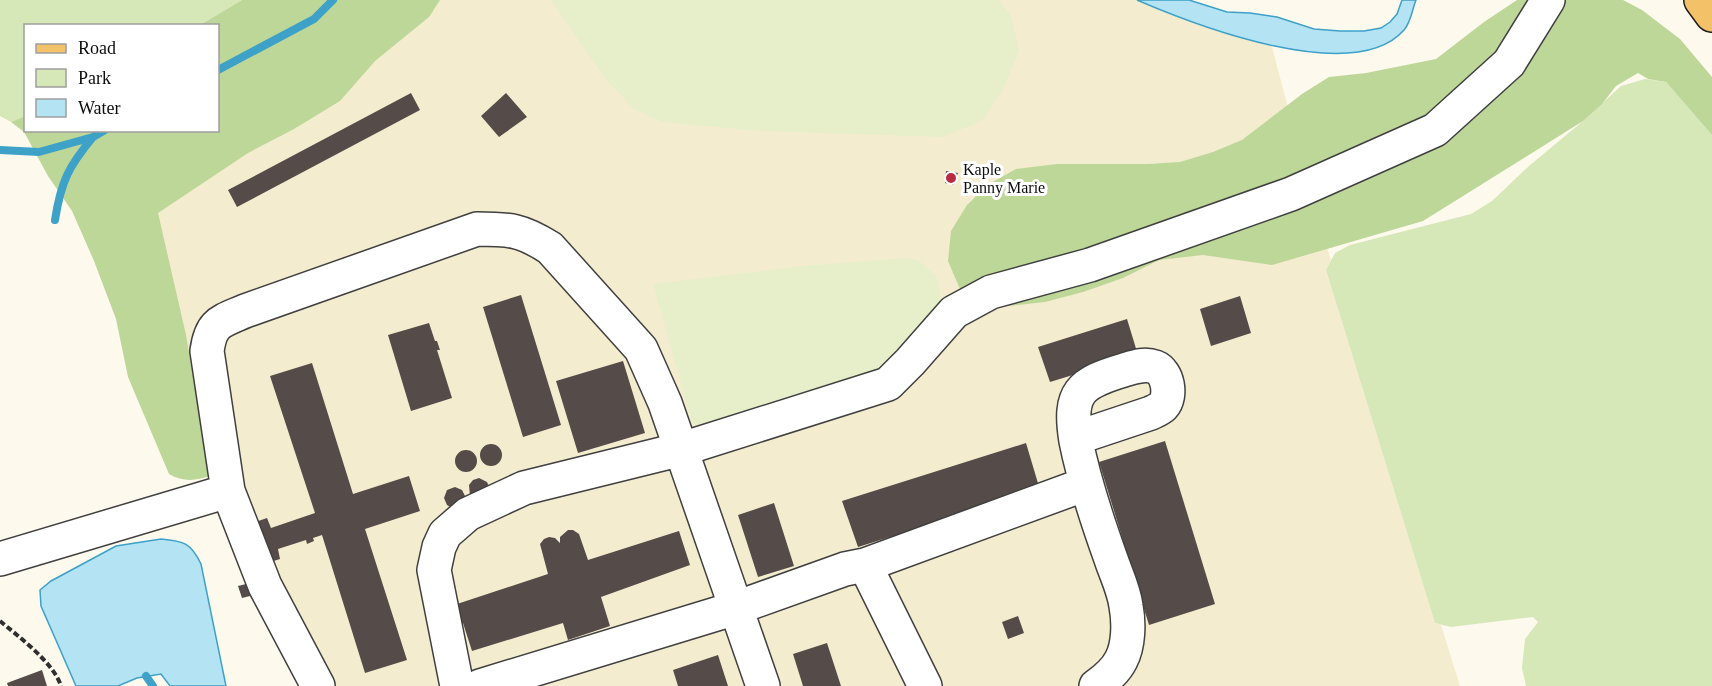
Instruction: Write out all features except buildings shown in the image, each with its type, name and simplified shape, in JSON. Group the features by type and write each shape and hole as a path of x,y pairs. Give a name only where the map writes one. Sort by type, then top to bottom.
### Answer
{"main road":[{"path":"1701,0 1712,15"}],"lane":[{"path":"458,686 434,570 445,534 468,514 524,488 682,449 888,384 954,312 991,292 1090,265 1291,194 1436,130 1509,63 1548,0"},
{"path":"318,686 265,586 228,491 207,351 210,333 220,322 245,311 477,229 510,229 532,236 550,248 642,349 682,449 763,686"},
{"path":"1076,438 1086,484 1126,605 1128,633 1122,659 1108,677 1096,686"},
{"path":"480,686 736,608 865,565 1086,484"},
{"path":"0,559 228,491"},
{"path":"865,565 925,686"}],"path":[{"path":"0,621 22,639 58,676 60,686"}],"shaded area":[{"path":"349,0 1160,0 1268,32 1312,199 1331,260 1326,270 1435,623 1441,625 1460,686 305,686 220,492 189,382 132,132 219,132 219,129"}],"green space":[{"path":"0,0 242,0 202,24 24,24 24,116 11,122 0,116"},
{"path":"242,0 440,0 429,17 375,61 340,101 248,153 158,213 186,335 210,476 194,480 169,474 128,377 116,319 94,261 72,211 48,176 24,132 219,132 219,24 202,24"},
{"path":"551,0 998,0 1011,16 1019,50 1003,89 983,120 943,137 760,131 662,122 633,108 603,76"},
{"path":"1517,0 1623,0 1642,10 1680,39 1712,77 1712,135 1666,82 1648,79 1638,73 1616,86 1602,104 1583,121 1423,221 1272,265 1203,255 1159,260 1123,278 1045,302 982,309 963,296 948,261 951,231 967,205 989,184 1016,169 1057,164 1180,162 1213,152 1242,140 1302,94 1329,77 1366,73 1436,59"},
{"path":"1645,79 1666,82 1712,135 1712,686 1526,686 1522,668 1525,639 1538,622 1533,617 1451,627 1435,623 1326,270 1335,253 1350,245 1471,214 1492,201 1621,86"},
{"path":"24,116 24,132 11,122"},
{"path":"906,258 918,260 936,276 941,297 932,323 884,380 708,433 692,422 653,284 803,266"}],"water":[{"path":"1137,0 1189,0 1227,12 1277,17 1314,29 1364,31 1381,28 1390,22 1397,14 1402,0 1416,0 1410,20 1404,30 1381,46 1349,53 1313,52 1274,46 1234,36"},
{"path":"161,539 186,544 201,564 226,686 170,686 161,674 137,678 118,686 76,686 41,606 40,590 51,581 116,546"}],"waterway":[{"path":"219,69 314,19 333,0"},
{"path":"0,150 39,152 93,137 102,132"},
{"path":"55,220 67,175 93,137"},
{"path":"146,676 153,686"}],"place":[{"name":"Kaple Panny Marie","path":"951,178"}]}
